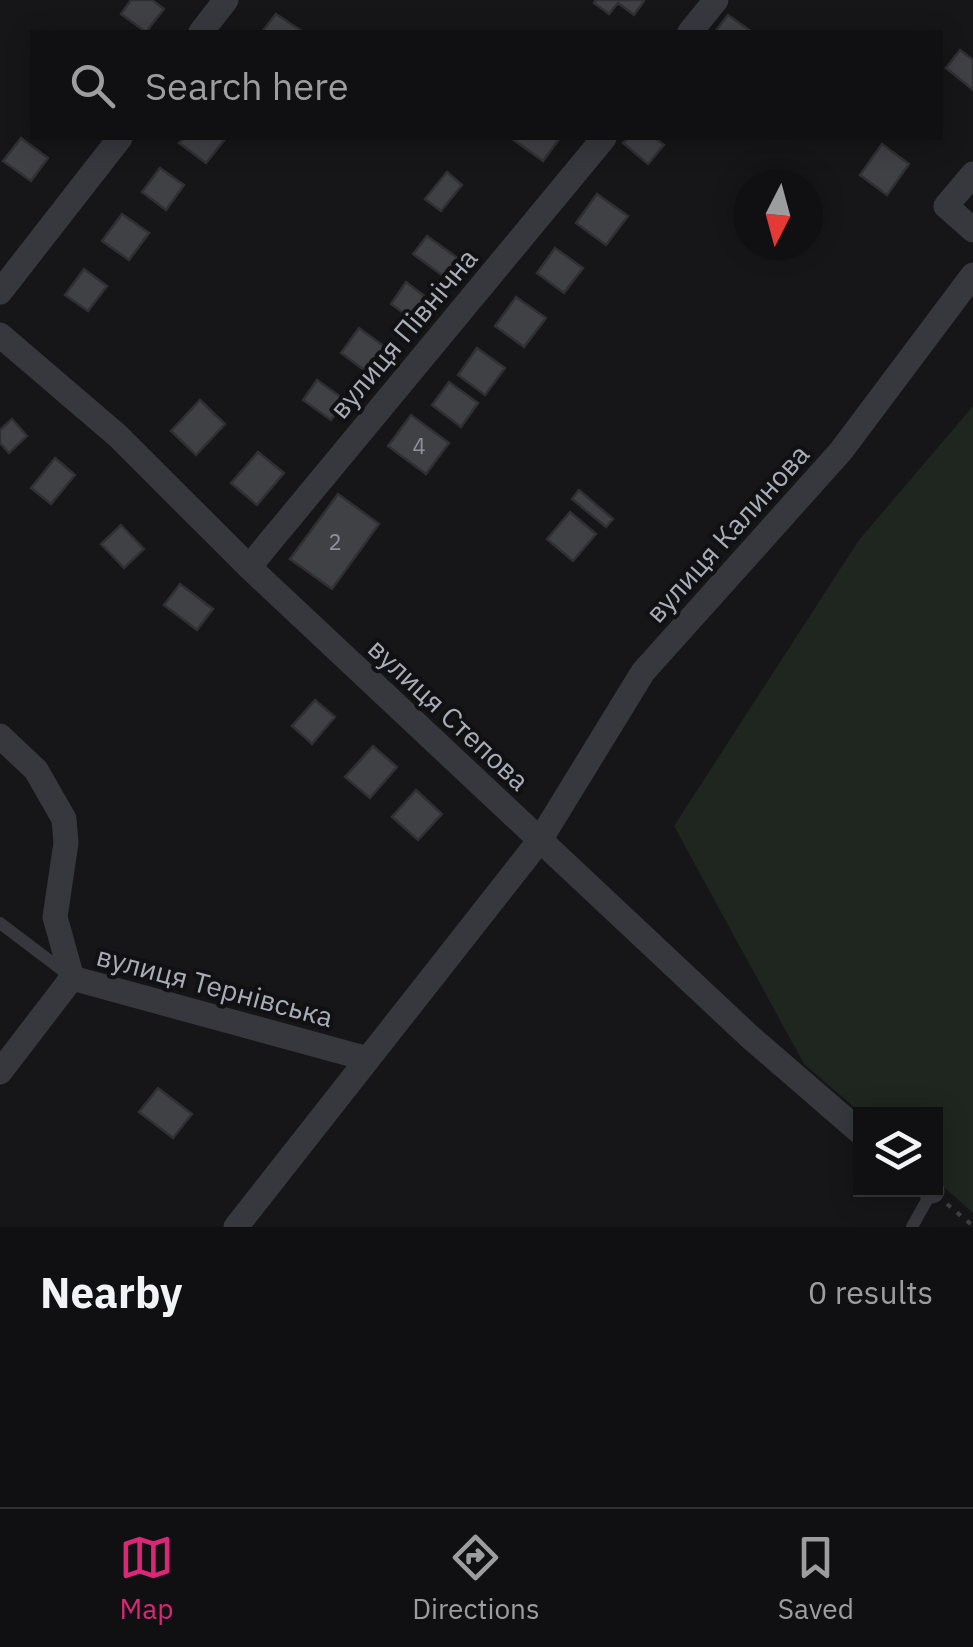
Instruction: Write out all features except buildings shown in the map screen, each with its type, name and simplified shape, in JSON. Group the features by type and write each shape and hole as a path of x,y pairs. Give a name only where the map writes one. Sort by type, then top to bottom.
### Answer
{"street":[{"path":"203,30 226,0"},
{"path":"692,30 716,0"},
{"path":"0,292 118,140"},
{"name":"вулиця Північна","path":"249,568 602,140"},
{"path":"973,174 946,206 973,230"},
{"name":"вулиця Калинова","path":"236,1227 540,840 643,672 841,451 973,275"},
{"name":"вулиця Степова","path":"0,335 118,436 249,568 749,1036 853,1126"},
{"name":"вулиця Тернівська","path":"0,736 36,770 64,819 66,843 55,916 72,978 368,1059"},
{"path":"0,1072 72,978"}],"lane":[{"path":"0,923 72,978"},
{"path":"912,1227 927,1197"}],"path":[{"path":"939,1197 973,1226"}],"shaded area":[{"path":"973,406 973,1213 943,1186 943,1107 854,1107 804,1064 674,826 859,540"}]}
